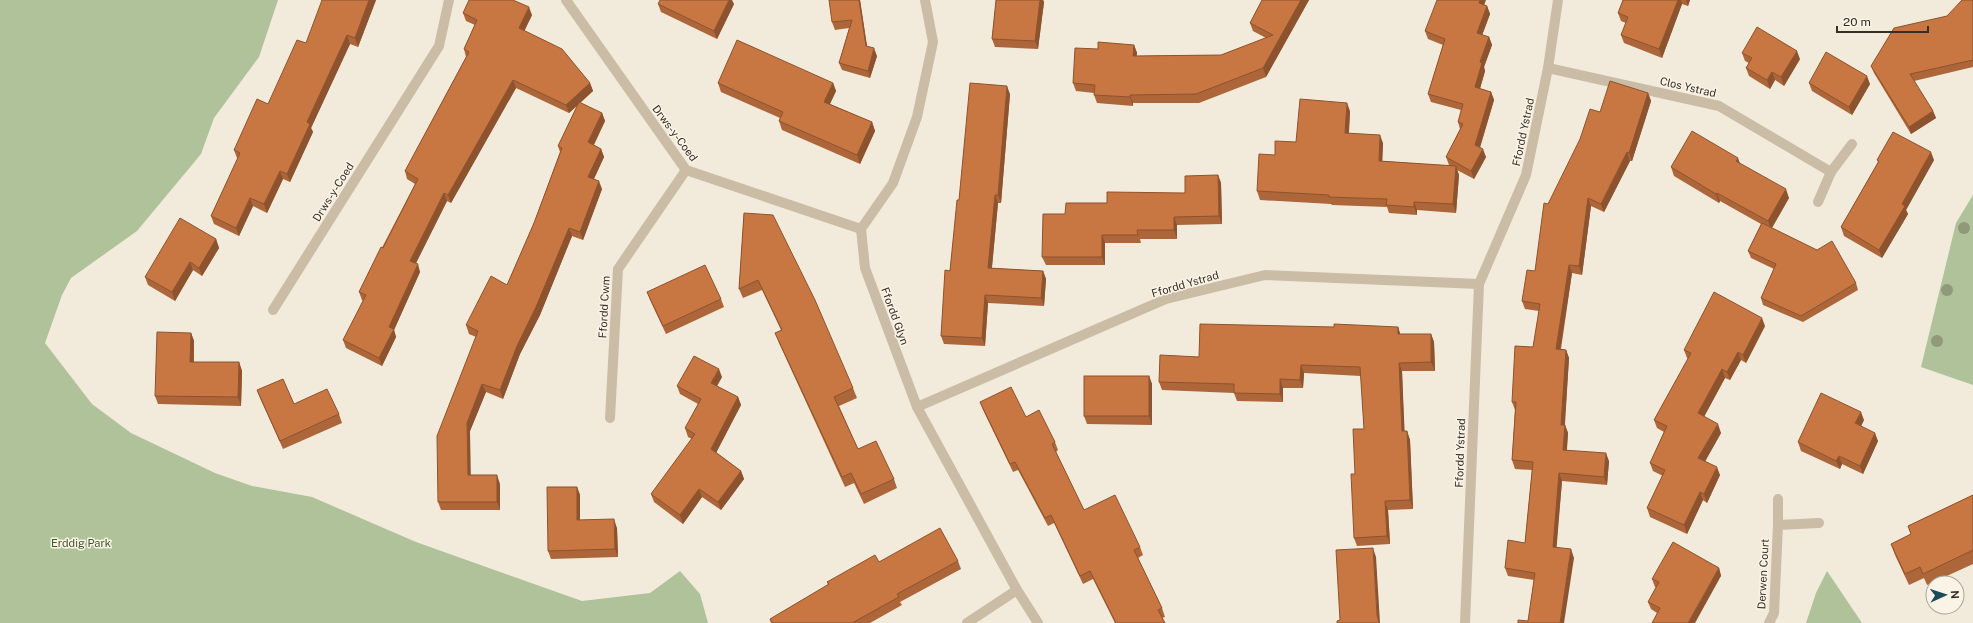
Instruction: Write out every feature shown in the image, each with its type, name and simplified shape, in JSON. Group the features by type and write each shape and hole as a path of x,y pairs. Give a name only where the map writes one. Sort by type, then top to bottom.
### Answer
{"street":[{"name":"Drws-y-Coed","path":"274,310 438,46 449,0"},
{"name":"Drws-y-Coed","path":"566,0 686,170 861,229"},
{"path":"861,229 893,183 916,117 933,42 925,0"},
{"name":"Ffordd Ystrad","path":"1465,623 1479,284 1526,175 1548,68 1558,0"},
{"name":"Clos Ystrad","path":"1548,68 1719,106 1831,172"},
{"path":"1818,202 1831,172 1852,144"},
{"name":"Ffordd Cwm","path":"610,418 618,268 686,170"},
{"name":"Ffordd Glyn","path":"861,229 865,268 916,408 1017,590 1038,623"},
{"name":"Ffordd Ystrad","path":"916,408 1166,299 1265,275 1479,284"},
{"name":"Derwen Court","path":"1769,623 1774,613 1778,499"},
{"name":"Derwen Court","path":"1778,525 1819,523"},
{"path":"967,623 1017,590"}],"green space":[{"name":"Erddig Park","path":"0,0 278,0 259,57 214,118 201,154 137,231 71,278 62,295 45,343 92,404 131,433 215,473 252,486 312,497 416,542 582,601 650,593 680,571 700,594 708,623 0,623"},
{"path":"1973,195 1973,385 1921,367 1956,223"},
{"path":"1827,571 1862,623 1806,623 1816,593"}],"building":[{"path":"322,0 369,0 355,38 347,35 307,122 310,124 287,174 280,171 264,204 250,198 236,228 211,216 240,153 234,150 257,99 268,104 297,40 306,43"},
{"path":"469,0 513,0 529,7 519,28 562,49 590,83 566,105 513,80 448,195 444,193 410,261 418,264 389,327 394,329 379,358 343,340 366,295 359,292 381,247 383,248 418,179 405,171 469,52 464,49 477,20 463,13"},
{"path":"660,0 729,0 714,31 658,4"},
{"path":"829,0 859,0 866,46 874,48 868,71 839,63 852,20 832,22"},
{"path":"996,0 1040,0 1035,41 992,39"},
{"path":"1262,0 1301,0 1263,68 1196,94 1130,95 1130,97 1094,95 1095,85 1073,83 1075,48 1098,49 1098,42 1134,45 1133,56 1221,55 1273,35 1250,23"},
{"path":"1437,0 1480,0 1479,3 1487,6 1477,33 1489,37 1480,62 1482,63 1475,87 1491,92 1475,145 1483,149 1471,171 1446,157 1463,124 1458,122 1463,104 1428,94 1445,39 1425,31"},
{"path":"1623,0 1678,0 1659,49 1621,35 1628,17 1618,13"},
{"path":"1962,0 1973,0 1973,60 1910,74 1933,111 1909,127 1871,66 1894,28 1947,16"},
{"path":"1757,27 1797,51 1781,77 1772,72 1767,80 1746,68 1752,58 1742,53"},
{"path":"737,40 833,83 824,102 872,122 857,155 779,121 783,112 718,83"},
{"path":"1826,52 1867,76 1849,107 1809,83"},
{"path":"1610,81 1648,93 1629,153 1627,152 1601,204 1588,198 1579,266 1569,265 1556,349 1566,350 1561,425 1565,425 1563,450 1606,453 1604,477 1559,473 1553,547 1571,549 1560,623 1518,623 1518,620 1528,621 1535,573 1505,568 1508,540 1525,543 1533,462 1512,460 1516,402 1512,402 1515,346 1533,347 1540,304 1522,301 1527,270 1535,271 1544,203 1548,204 1580,139 1590,109 1600,112"},
{"path":"970,83 1007,86 998,195 995,195 988,268 1043,271 1041,298 985,295 982,338 941,336 945,270 950,271 957,200 959,200"},
{"path":"1300,99 1347,103 1345,133 1380,135 1379,161 1456,166 1453,204 1414,202 1414,207 1386,205 1387,199 1329,197 1329,195 1257,191 1259,154 1275,155 1275,141 1296,142"},
{"path":"579,102 602,113 588,142 601,149 588,177 599,181 580,232 569,228 536,307 517,346 500,390 482,384 467,423 468,475 497,475 497,502 438,502 437,436 478,331 466,325 491,276 507,285 534,223 562,148 558,146"},
{"path":"1692,131 1738,158 1736,161 1786,189 1768,221 1717,193 1716,194 1671,167"},
{"path":"1893,132 1931,152 1902,204 1905,206 1879,250 1841,227 1879,161 1877,160"},
{"path":"1218,175 1219,216 1174,217 1174,230 1137,230 1138,235 1102,235 1102,257 1042,257 1043,214 1065,214 1066,203 1107,203 1107,192 1185,193 1185,176"},
{"path":"744,213 773,215 815,300 853,388 834,397 858,449 876,441 894,479 861,494 851,473 842,477 775,333 782,330 758,280 739,289"},
{"path":"180,218 216,239 199,268 190,262 172,292 145,277"},
{"path":"1762,223 1817,250 1832,241 1856,283 1801,316 1761,298 1776,264 1748,251"},
{"path":"705,265 721,299 663,326 647,292"},
{"path":"1714,292 1762,318 1743,355 1738,352 1727,372 1722,369 1698,413 1718,424 1698,458 1717,467 1704,494 1700,492 1684,525 1647,508 1665,470 1650,463 1667,426 1654,420 1691,353 1684,350"},
{"path":"1200,324 1334,327 1334,324 1398,327 1398,334 1431,334 1431,362 1399,363 1402,431 1407,431 1410,500 1385,501 1387,536 1354,538 1351,474 1355,474 1353,429 1364,429 1360,367 1301,365 1300,380 1280,379 1280,394 1234,393 1234,384 1159,382 1160,355 1199,357"},
{"path":"157,332 191,333 190,362 239,362 238,397 155,396"},
{"path":"694,356 719,369 711,383 738,397 711,449 741,471 718,502 699,489 680,515 651,494 695,434 685,428 701,399 677,386"},
{"path":"1084,376 1149,376 1149,416 1084,416"},
{"path":"283,379 294,404 327,389 339,414 280,441 257,390"},
{"path":"1011,387 1026,417 1039,410 1055,442 1052,444 1084,510 1115,495 1140,547 1134,550 1162,608 1158,610 1165,623 1116,623 1090,571 1080,576 1051,515 1045,518 1015,462 1010,464 980,402"},
{"path":"1821,393 1861,412 1855,423 1875,433 1860,466 1839,456 1836,461 1798,442"},
{"path":"547,487 577,487 577,520 614,519 615,549 548,551"},
{"path":"1973,495 1973,550 1923,574 1920,567 1905,574 1891,544 1911,534 1908,526"},
{"path":"940,528 958,561 897,594 899,597 852,623 772,623 770,619 829,584 827,582 875,555 879,562"},
{"path":"1673,542 1719,568 1688,623 1652,623 1660,608 1648,602 1659,582 1652,579"},
{"path":"1373,548 1377,615 1379,623 1337,623 1337,621 1340,620 1336,550"}]}
